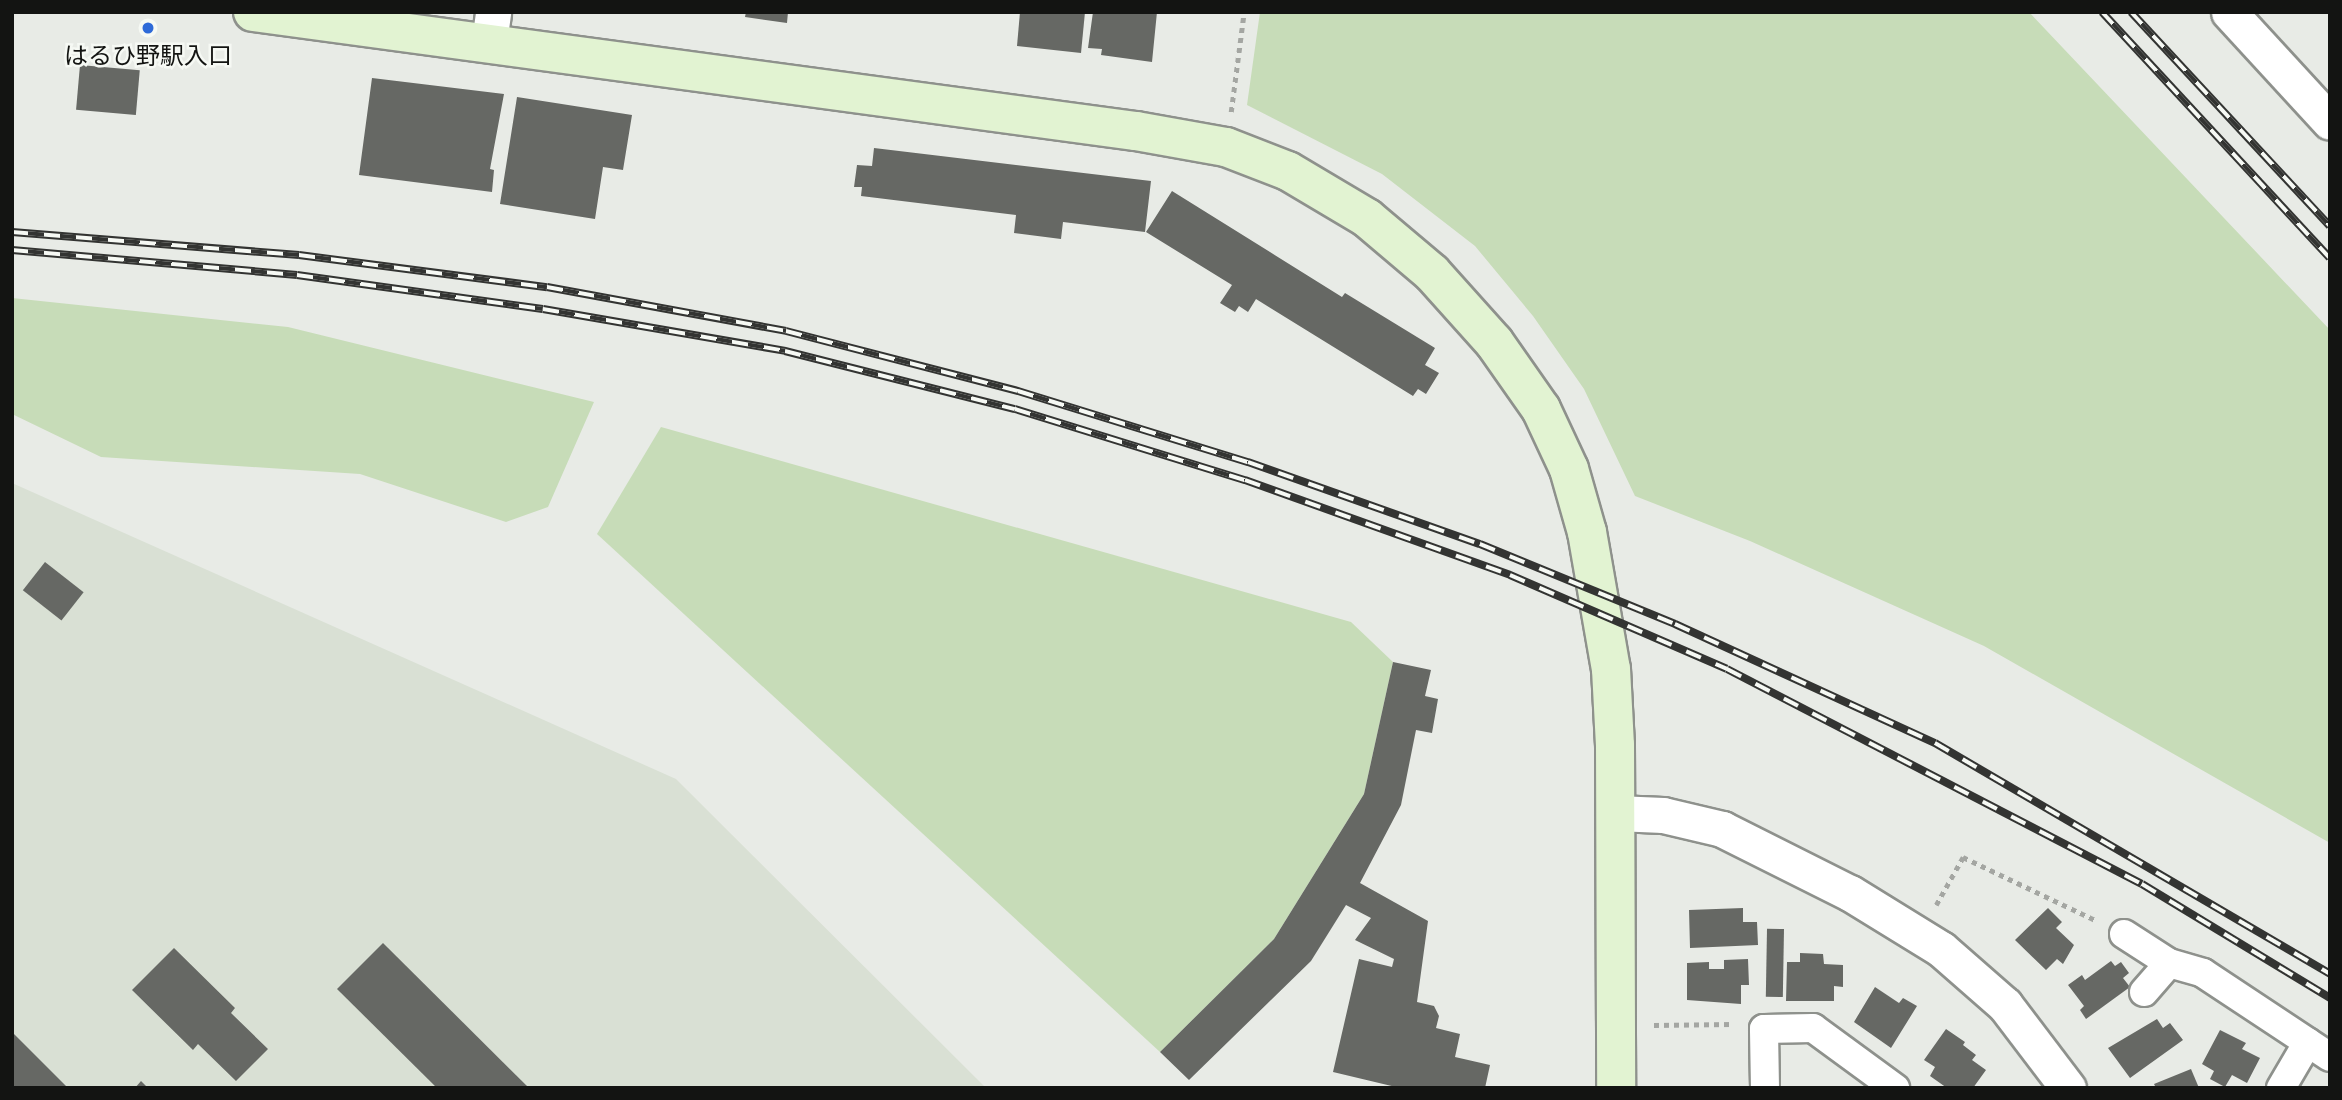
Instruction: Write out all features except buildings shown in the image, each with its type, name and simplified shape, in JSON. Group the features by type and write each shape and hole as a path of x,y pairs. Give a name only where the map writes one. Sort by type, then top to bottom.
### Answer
{"main road":[{"path":"253,12 491,27 1226,147 1288,171 1367,218 1432,273 1494,342 1541,409 1569,469 1601,602 1611,669 1616,813 1616,1088"}],"street":[{"path":"2229,12 2330,122"},
{"path":"1616,813 1663,815 1723,829 1850,893 1941,949 2005,1005 2068,1088"},
{"path":"2124,934 2169,963 2203,973 2319,1050 2281,1088"},
{"path":"2144,992 2169,963"},
{"path":"1765,1088 1764,1029 1813,1028 1895,1088"}],"path":[{"path":"1226,147 1244,12"},
{"path":"1919,935 1963,857 2124,934"},
{"path":"1653,1025 1741,1024 1764,1029"}],"shaded area":[{"path":"12,483 676,779 986,1088 12,1088"}],"green space":[{"path":"1260,12 2029,12 2330,330 2330,843 1984,646 1750,541 1635,496 1584,389 1533,316 1475,246 1382,174 1247,105"},
{"path":"12,298 288,327 594,402 548,507 506,522 360,474 101,457 12,414"},
{"path":"661,427 1351,622 1393,662 1364,794 1274,939 1160,1052 597,534"}],"railway":[{"path":"2102,12 2330,258"},
{"path":"2131,12 2330,226"},
{"path":"12,232 299,255 547,287 786,331 1018,391 1248,462 1480,544 1675,624 1935,743 2330,974"},
{"path":"12,250 297,275 543,309 785,351 1015,409 1245,480 1510,575 1727,669 2142,884 2330,998"}],"place":[{"name":"はるひ野駅入口","path":"148,28"}]}
